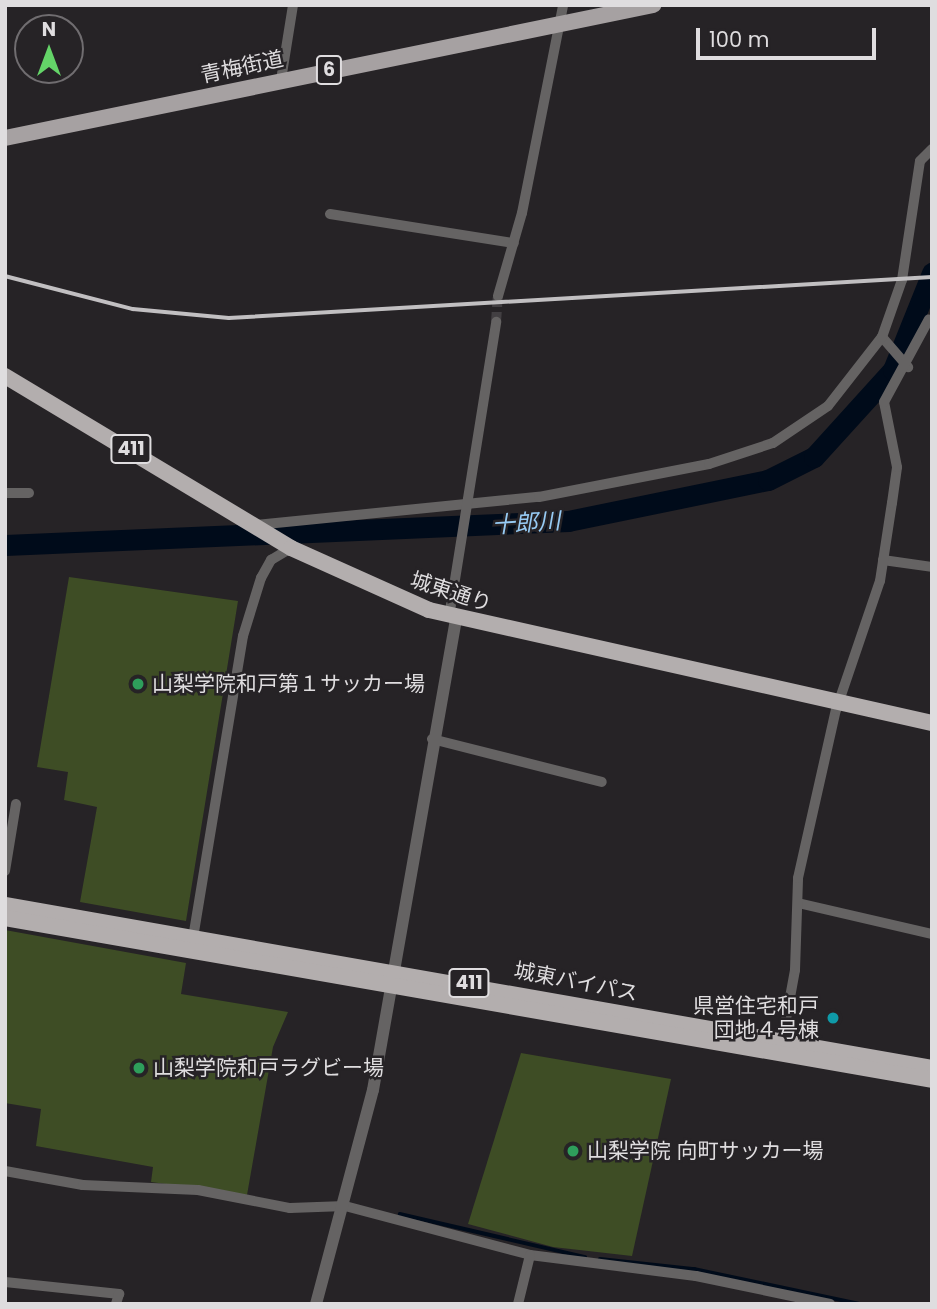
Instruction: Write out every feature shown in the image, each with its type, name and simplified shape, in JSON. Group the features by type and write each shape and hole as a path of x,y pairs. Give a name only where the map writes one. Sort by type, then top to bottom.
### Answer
{"highway":[{"name":"城東通り","path":"5,376 291,548 453,619 932,723"},
{"name":"城東バイパス","path":"5,905 192,944 932,1080"},
{"name":"城東バイパス","path":"5,918 192,944"},
{"name":"城東バイパス","path":"392,980 782,1041 932,1068"}],"main road":[{"name":"青梅街道","path":"5,138 653,5"}],"street":[{"path":"281,80 293,5"},
{"path":"498,296 514,243 563,5"},
{"path":"256,525 467,506 607,485 773,443 828,406 883,339 902,280 920,161 932,149"},
{"path":"330,214 514,243"},
{"path":"782,1041 798,903 798,878 839,702 883,560 897,467 884,402 908,367 929,319"},
{"path":"316,1304 345,1206 392,980 453,619 461,544 496,322"},
{"path":"883,339 908,367"},
{"path":"5,493 29,493"},
{"path":"192,944 245,629 261,578 271,560 291,548"},
{"path":"883,560 932,567"},
{"path":"432,739 602,782"},
{"path":"5,871 16,804"},
{"path":"798,903 932,934"},
{"path":"5,1171 83,1185 198,1190 290,1208 345,1206 530,1255 696,1276 830,1304"},
{"path":"517,1304 530,1255"},
{"path":"5,1282 119,1294 116,1304"}],"green space":[{"name":"山梨学院和戸第１サッカー場","path":"69,577 238,601 186,921 80,902 97,807 64,800 68,772 37,767"},
{"name":"山梨学院和戸ラグビー場","path":"5,930 186,963 181,994 288,1012 273,1047 247,1195 151,1182 153,1167 36,1146 41,1109 5,1103"},
{"name":"山梨学院 向町サッカー場","path":"521,1053 671,1079 632,1256 553,1247 468,1224"}],"waterway":[{"name":"十郎川","path":"5,545 568,521 768,480 814,457 893,370 932,273"},
{"path":"400,1214 585,1257"},
{"path":"600,1259 694,1269 860,1304"}],"tunnel":[{"path":"496,322 498,296"}],"railway":[{"path":"5,276 133,309 229,318 932,277"}],"place":[{"name":"山梨学院和戸第１サッカー場","path":"138,684"},
{"name":"県営住宅和戸 団地４号棟","path":"833,1018"},
{"name":"山梨学院和戸ラグビー場","path":"139,1068"},
{"name":"山梨学院 向町サッカー場","path":"573,1151"}]}
